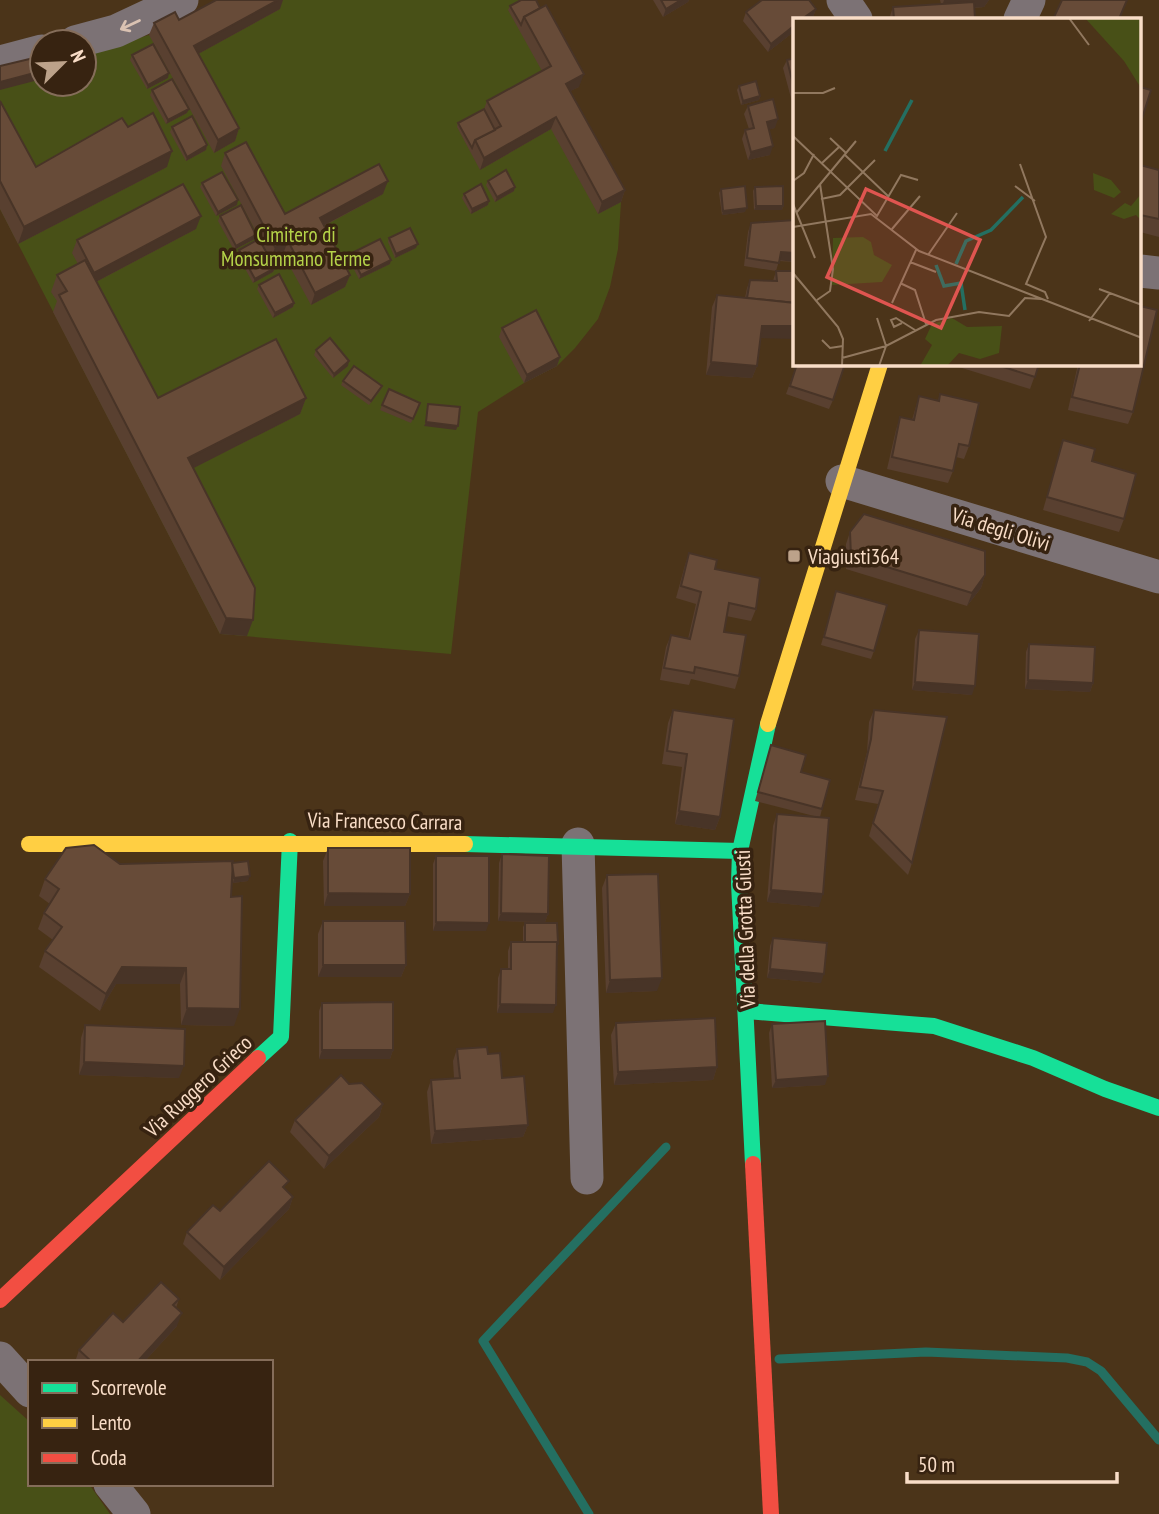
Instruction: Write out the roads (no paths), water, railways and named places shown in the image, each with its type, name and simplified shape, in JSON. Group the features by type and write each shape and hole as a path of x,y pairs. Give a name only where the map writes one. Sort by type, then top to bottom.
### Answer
{"street":[{"path":"98,36 116,31 182,0"},
{"path":"843,0 855,18"},
{"path":"1020,18 1029,0"},
{"path":"0,62 28,55"},
{"name":"Via della Grotta Giusti","path":"771,1514 739,883 740,851 766,726 879,366"},
{"name":"Via degli Olivi","path":"842,481 1159,577"},
{"name":"Via Francesco Carrara","path":"29,844 290,841 578,844 740,851"},
{"name":"Via Ruggero Grieco","path":"0,1300 281,1037 290,841"},
{"path":"578,844 587,1178"},
{"path":"747,1011 933,1026 1032,1059 1159,1108"},
{"path":"0,1358 28,1389"},
{"path":"112,1486 134,1514"}],"waterway":[{"path":"589,1514 483,1341 666,1147"},
{"path":"779,1359 926,1352 1067,1358 1087,1362 1101,1371 1159,1440"}],"place":[{"name":"Viagiusti364","path":"794,556"}],"park label":[{"name":"Cimitero di Monsummano Terme","path":"296,246"}]}
